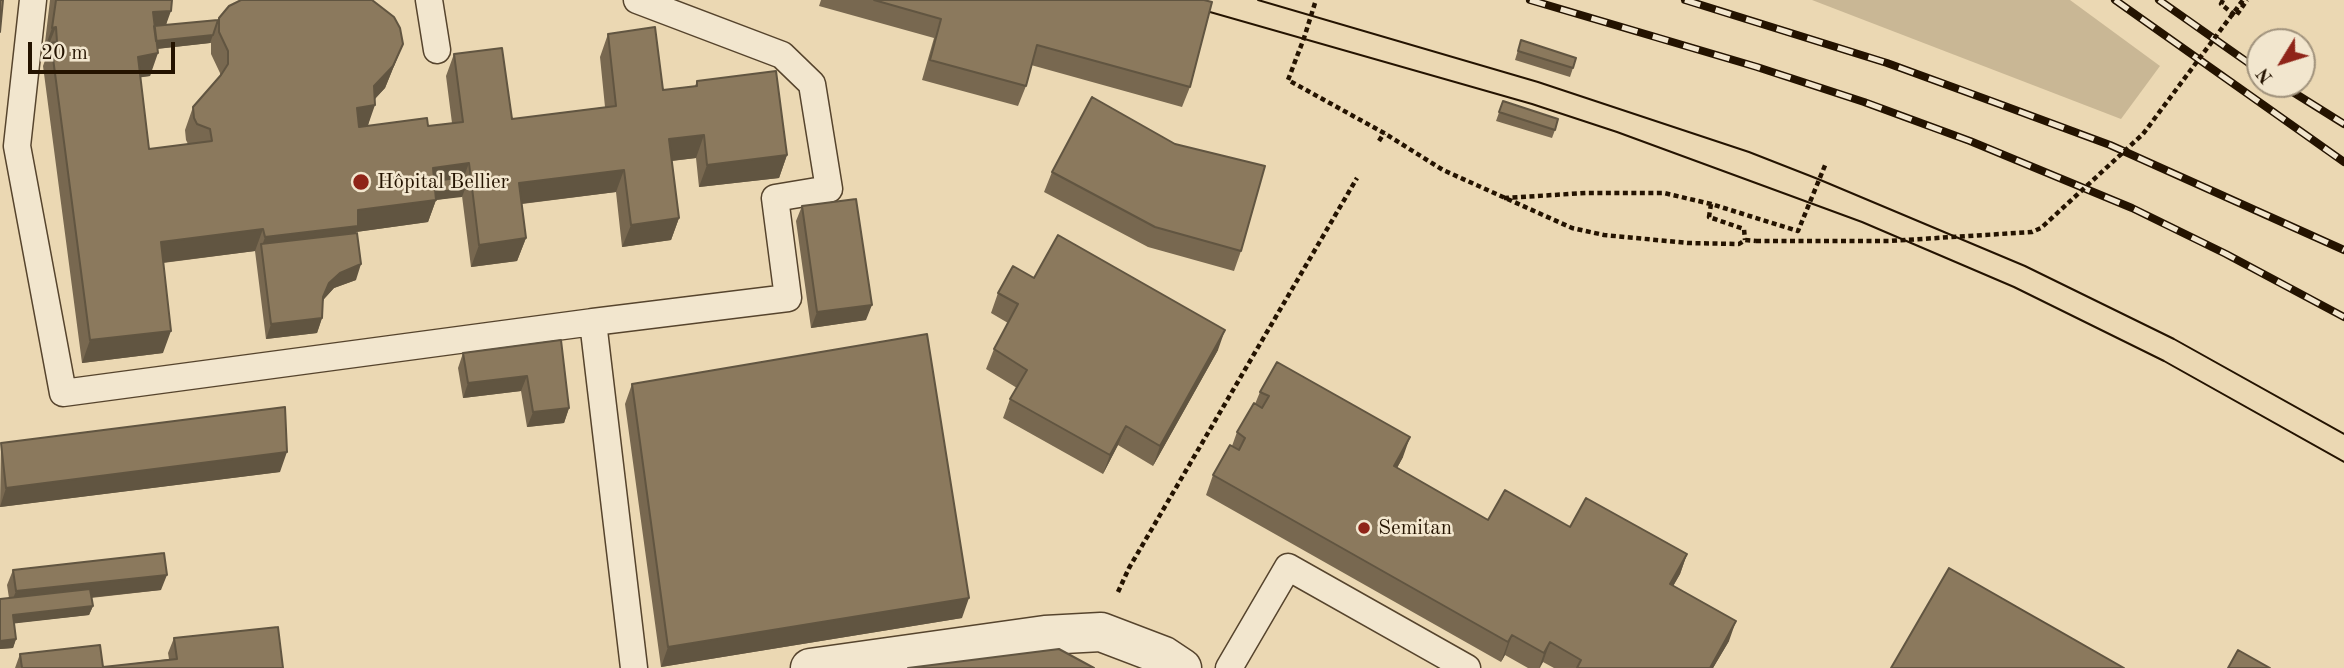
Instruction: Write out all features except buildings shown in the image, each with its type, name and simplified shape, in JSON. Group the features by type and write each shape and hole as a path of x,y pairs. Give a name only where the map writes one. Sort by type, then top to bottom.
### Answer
{"street":[{"path":"810,668 1045,635 1101,632 1173,662"}],"lane":[{"path":"33,0 17,146 63,393 788,298 775,198 829,189 812,84 782,55 637,0"},
{"path":"429,0 437,50"},
{"path":"593,322 634,668"},
{"path":"1229,668 1287,567 1467,668"}],"path":[{"path":"2223,0 2221,4 2236,16 2245,0"},
{"path":"1315,3 1288,80 1443,170 1572,228 1604,235 1688,243 1739,244 1745,240 1889,241 2032,232 2041,228 2143,134 2245,0"},
{"path":"1379,141 1384,134"},
{"path":"1504,198 1586,193 1664,193 1711,204 1798,232 1826,163"},
{"path":"1101,632 1129,568 1357,178"},
{"path":"1711,204 1709,217 1744,229 1745,240"}],"shaded area":[{"path":"1812,0 2070,0 2160,66 2121,119"}],"tram line":[{"path":"1168,0 1532,104 1617,132 1862,222 2014,287 2164,361 2344,462"},
{"path":"1258,0 1538,82 1749,152 1818,179 2025,266 2174,339 2344,434"}],"railway":[{"path":"1530,0 1757,67 1970,141 2132,208 2344,317"},
{"path":"1685,0 1887,63 2110,145 2344,250"},
{"path":"2115,0 2344,162"},
{"path":"2159,0 2246,61"},
{"path":"2302,98 2344,124"}],"place":[{"name":"Hôpital Bellier","path":"361,182"},
{"name":"Semitan","path":"1364,528"}]}
